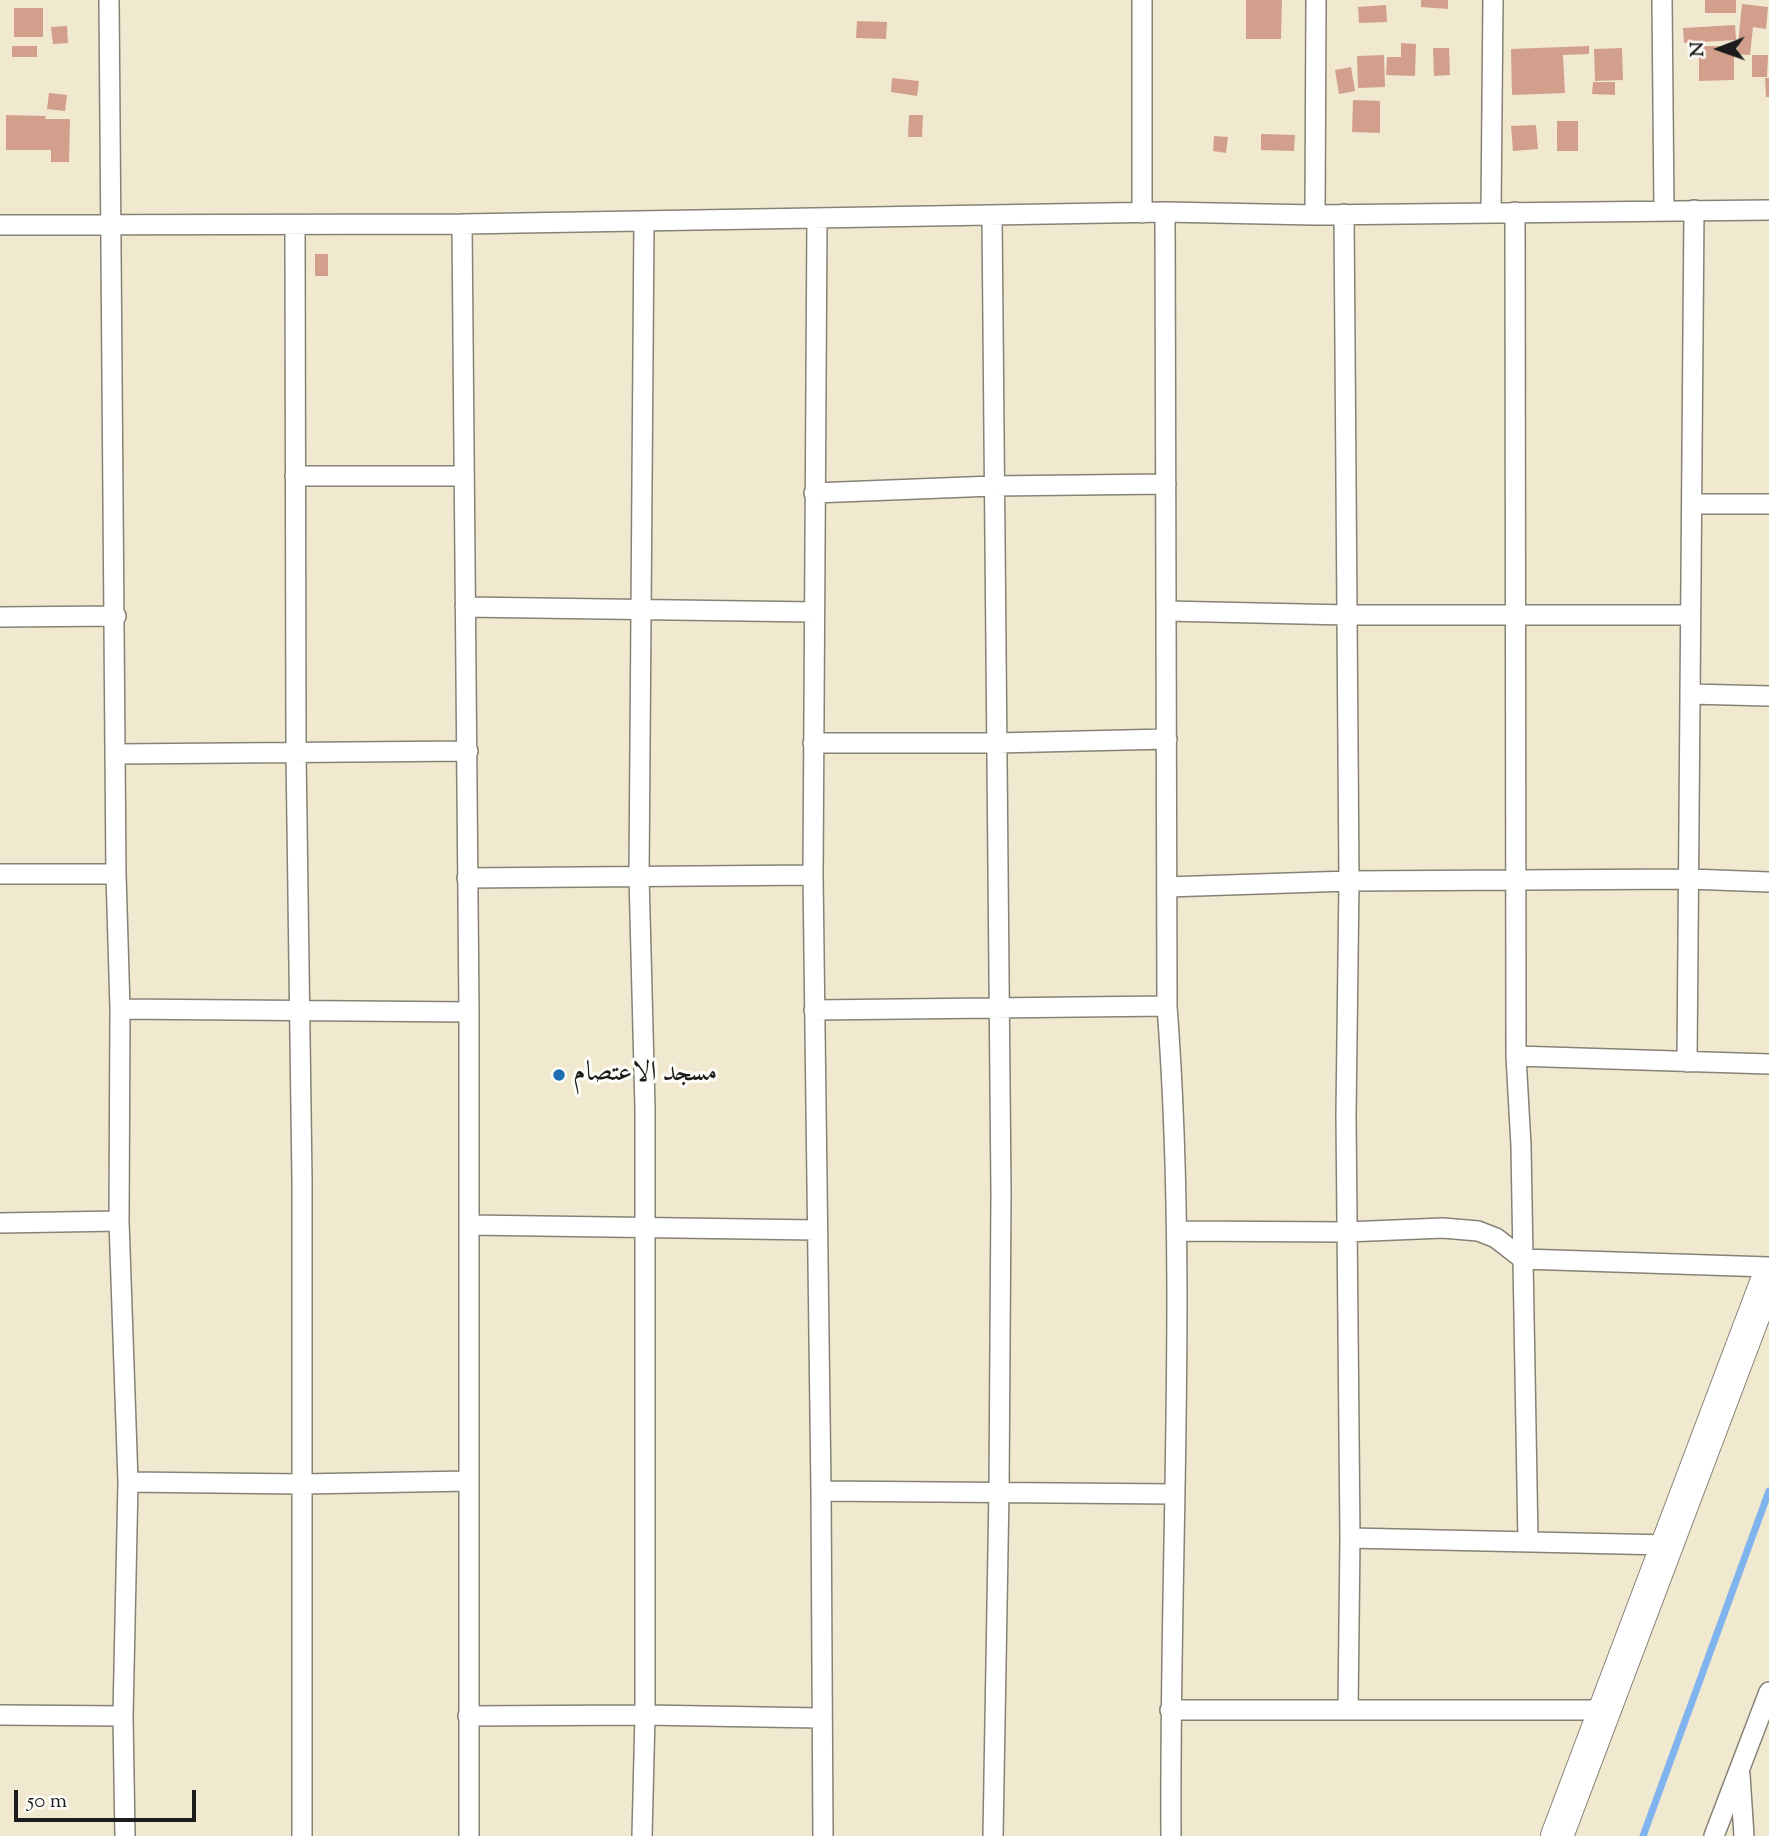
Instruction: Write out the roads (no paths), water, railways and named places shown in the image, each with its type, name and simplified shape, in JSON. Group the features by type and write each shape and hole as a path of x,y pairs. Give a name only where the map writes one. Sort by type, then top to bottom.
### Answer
{"main road":[{"path":"1557,1836 1667,1545 1758,1335 1769,1275"}],"street":[{"path":"109,0 120,1221 128,1482 123,1716 125,1836"},
{"path":"1142,0 1142,213"},
{"path":"1315,215 1316,0"},
{"path":"1491,211 1493,0"},
{"path":"1662,0 1664,210"},
{"path":"1687,1062 1694,210"},
{"path":"0,225 462,224 1165,212 1315,215 1769,210"},
{"path":"1165,212 1167,1006 1175,1105 1178,1231 1170,1710 1171,1836"},
{"path":"1515,212 1516,1056 1528,1542"},
{"path":"1344,214 1349,881 1346,1232 1350,1538 1348,1710"},
{"path":"992,215 999,1008 999,1491 993,1836"},
{"path":"817,218 813,875 821,1491 822,1836"},
{"path":"642,1836 645,1715 645,1108 639,876 645,221"},
{"path":"462,224 468,751 469,1836"},
{"path":"295,225 302,1836"},
{"path":"295,477 464,476"},
{"path":"814,493 993,486 1166,484"},
{"path":"1692,504 1769,504"},
{"path":"465,607 814,612"},
{"path":"1166,611 1347,615 1690,615"},
{"path":"0,617 116,616"},
{"path":"1690,694 1769,696"},
{"path":"813,743 1167,739"},
{"path":"117,754 468,751"},
{"path":"0,874 116,874"},
{"path":"467,878 813,875"},
{"path":"1167,887 1349,881 1690,879 1769,882"},
{"path":"814,1010 1167,1006"},
{"path":"120,1009 469,1012"},
{"path":"1516,1056 1769,1065"},
{"path":"0,1223 120,1221"},
{"path":"470,1225 817,1230"},
{"path":"1178,1231 1346,1232 1443,1228 1478,1231 1496,1238 1523,1259 1769,1267"},
{"path":"128,1482 302,1484 469,1481"},
{"path":"821,1491 1174,1494"},
{"path":"1350,1538 1667,1545"},
{"path":"1714,1836 1769,1692"},
{"path":"1170,1710 1604,1710"},
{"path":"0,1715 123,1716"},
{"path":"468,1716 820,1718"},
{"path":"1740,1767 1744,1836"}],"waterway":[{"path":"1643,1836 1769,1491"}],"place":[{"name":"مسجد الاعتصام","path":"559,1075"}]}
